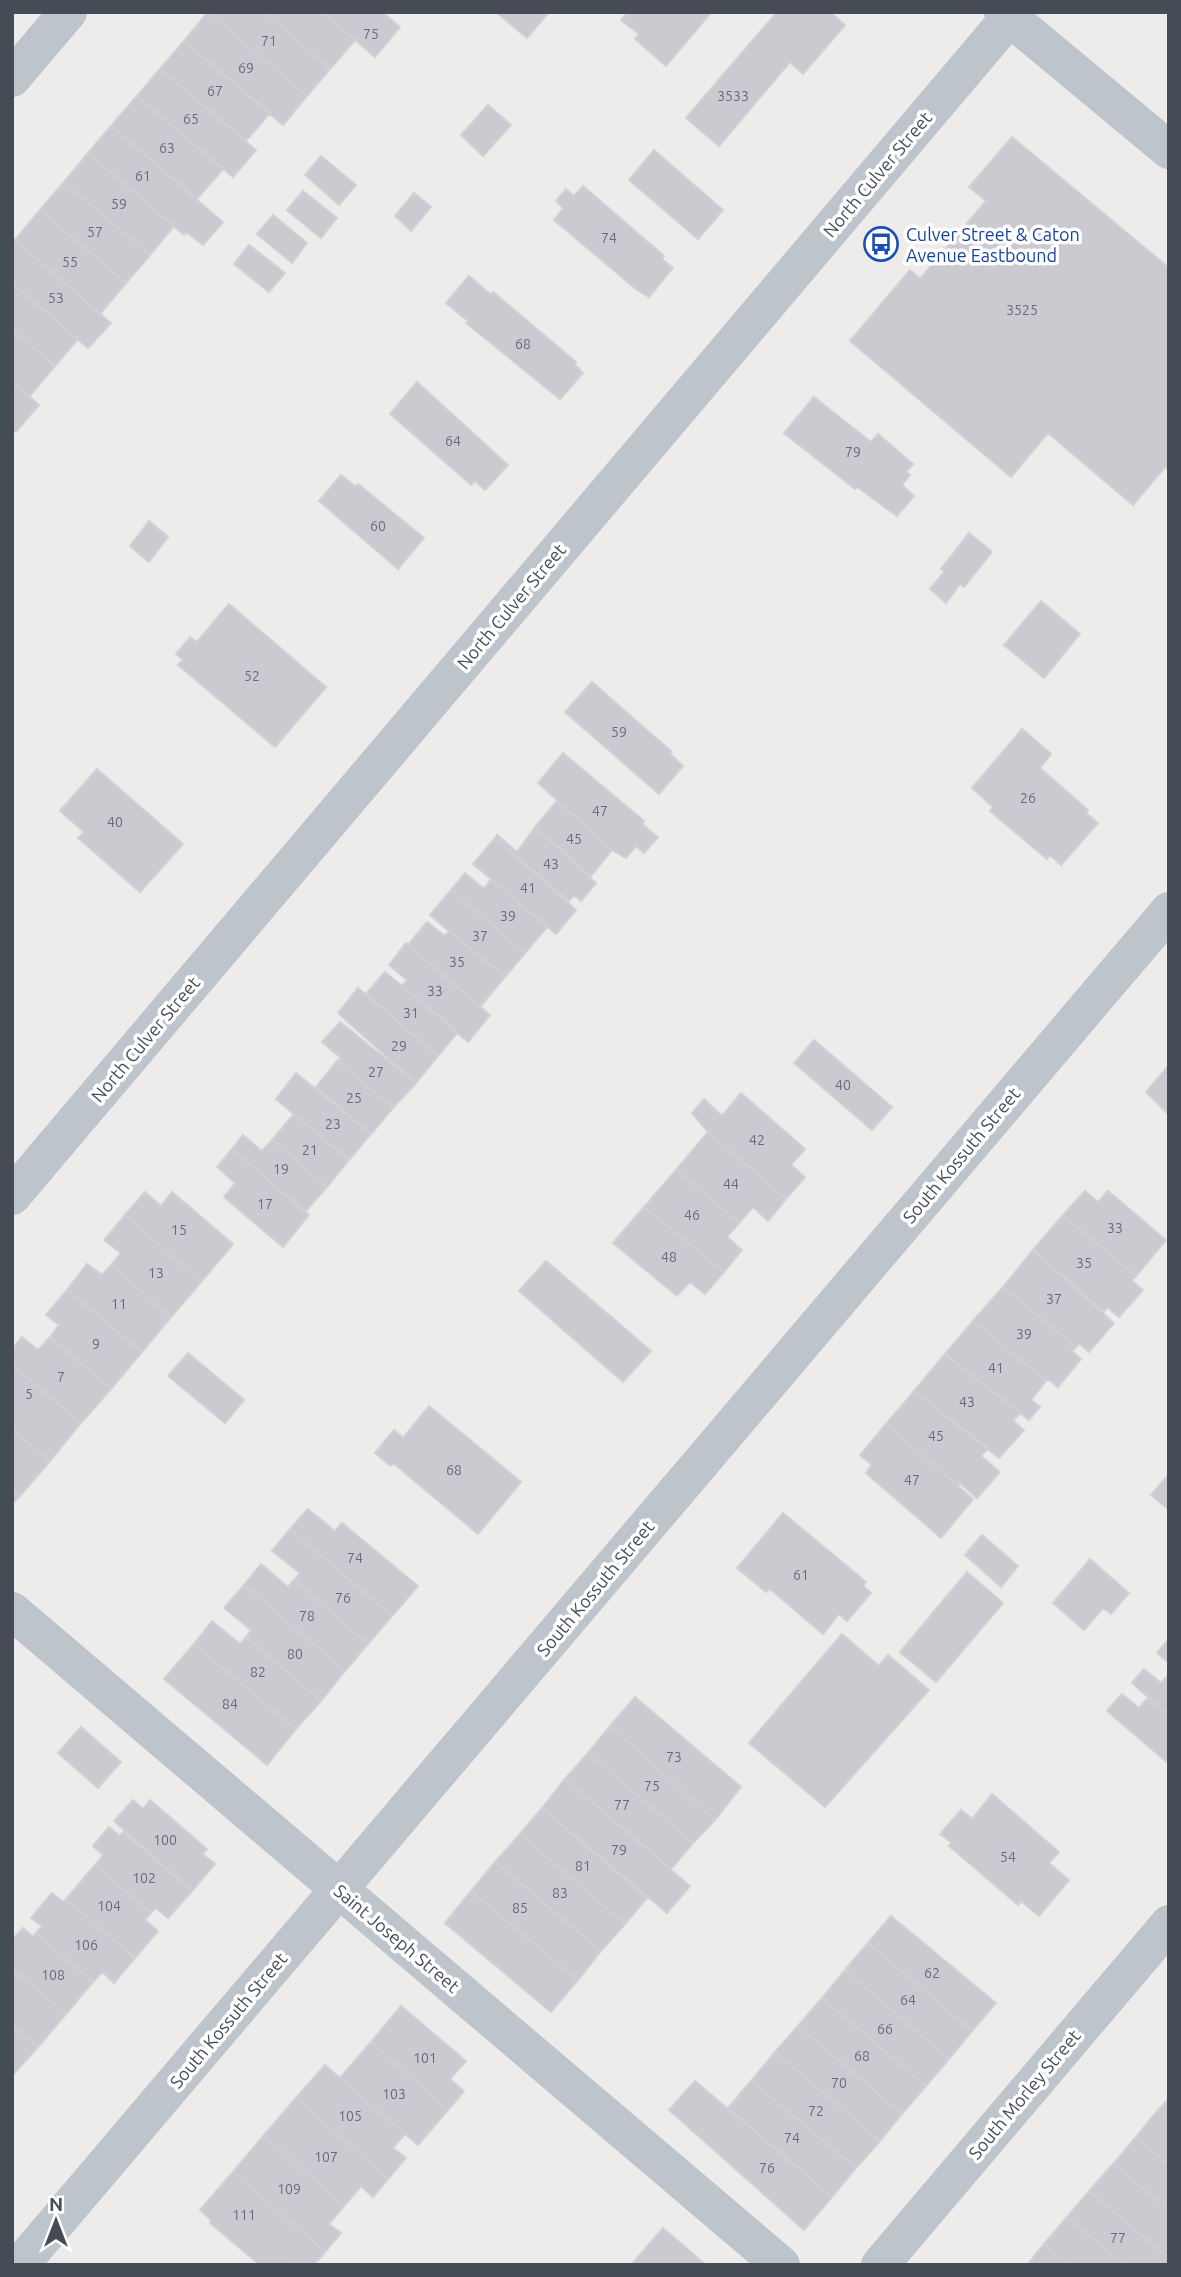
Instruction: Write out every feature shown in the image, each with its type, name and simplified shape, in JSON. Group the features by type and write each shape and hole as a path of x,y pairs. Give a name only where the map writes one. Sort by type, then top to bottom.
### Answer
{"street":[{"path":"12,78 68,12"},
{"path":"1007,15 1169,150"},
{"name":"North Culver Street","path":"12,1196 1007,15"},
{"name":"South Kossuth Street","path":"20,2265 1169,911"},
{"name":"Saint Joseph Street","path":"12,1611 781,2265"},
{"name":"South Morley Street","path":"880,2265 1169,1924"}],"building":[{"path":"208,12 264,12 330,69 307,96"},
{"path":"208,12 307,96 283,125 184,41"},
{"path":"264,12 323,12 355,40 330,69"},
{"path":"323,12 382,12 400,27 375,57"},
{"path":"496,12 549,12 527,38"},
{"path":"628,12 710,14 666,66 635,39 639,34 621,20"},
{"path":"777,12 830,12 845,25 803,74 790,62 719,146 686,118"},
{"path":"184,41 270,113 246,141 160,69"},
{"path":"160,69 256,150 233,177 137,96"},
{"path":"137,96 223,169 197,199 111,126"},
{"path":"488,105 511,125 483,156 461,135"},
{"path":"111,126 223,222 203,245 186,232 184,235 88,153"},
{"path":"1012,137 1169,268 1169,470 1165,467 1133,505 1048,433 1011,477 850,341 910,270 920,279 986,201 969,187"},
{"path":"654,150 723,210 698,239 629,180"},
{"path":"88,153 174,226 150,255 64,182"},
{"path":"321,156 356,185 339,205 305,175"},
{"path":"64,182 150,255 126,283 40,210"},
{"path":"583,186 664,256 662,259 673,268 649,297 637,290 554,220 563,208 556,201 566,189 574,196"},
{"path":"303,191 337,218 321,238 287,210"},
{"path":"414,193 431,207 411,231 395,216"},
{"path":"40,210 126,283 100,314 15,240"},
{"path":"273,215 307,243 292,263 257,234"},
{"path":"15,240 111,323 88,348 12,283 12,244"},
{"path":"249,245 285,273 269,292 234,264"},
{"path":"469,276 491,295 493,292 576,362 574,364 583,373 560,399 466,323 468,321 446,303"},
{"path":"12,283 78,339 55,366 12,329"},
{"path":"12,329 55,366 29,397 12,382"},
{"path":"12,382 39,405 16,432 12,429"},
{"path":"417,382 508,465 485,490 475,481 471,485 390,414"},
{"path":"814,397 871,442 878,434 913,464 906,472 910,475 902,485 914,496 897,516 857,487 855,489 784,433"},
{"path":"341,475 356,487 358,484 424,538 398,569 319,501"},
{"path":"149,521 168,537 149,562 130,546"},
{"path":"969,533 992,552 964,587 960,584 946,603 930,589 945,571 941,569"},
{"path":"1041,601 1080,634 1044,678 1004,645"},
{"path":"229,604 326,687 275,747 178,665 183,660 176,654 190,637 197,642"},
{"path":"592,682 672,752 670,754 683,766 659,794 565,712"},
{"path":"1022,729 1051,754 1040,768 1088,810 1086,813 1098,823 1061,865 1050,855 1047,859 990,811 993,807 972,788"},
{"path":"563,753 644,821 642,824 658,837 644,853 636,846 626,858 612,850 538,783"},
{"path":"97,769 183,844 140,892 78,838 84,832 60,811"},
{"path":"557,801 612,850 591,876 535,827"},
{"path":"535,827 596,883 581,901 574,895 569,901 495,838 497,835 517,852"},
{"path":"495,838 576,910 556,934 473,864"},
{"path":"465,873 484,889 491,879 547,927 525,953 451,890"},
{"path":"451,890 525,953 505,977 430,915"},
{"path":"427,922 445,936 449,931 505,977 480,1007 408,945"},
{"path":"406,943 490,1015 468,1042 402,986 407,980 389,965"},
{"path":"385,972 458,1032 438,1056 366,994"},
{"path":"358,988 438,1056 416,1083 338,1013"},
{"path":"340,1022 416,1083 393,1108 337,1061 341,1058 322,1042"},
{"path":"814,1040 892,1107 872,1130 794,1063"},
{"path":"337,1061 393,1108 371,1134 316,1087"},
{"path":"1169,1065 1169,1115 1146,1092"},
{"path":"296,1073 371,1134 349,1160 276,1099"},
{"path":"741,1093 805,1149 791,1165 805,1177 786,1199 708,1132 692,1113 704,1099 722,1116"},
{"path":"294,1114 349,1160 327,1187 272,1140"},
{"path":"708,1132 786,1199 768,1221 753,1207 739,1223 676,1170"},
{"path":"243,1135 262,1151 272,1140 327,1187 305,1212 232,1149"},
{"path":"232,1149 309,1215 283,1247 224,1197 235,1183 217,1167"},
{"path":"676,1170 739,1223 727,1237 742,1250 724,1272 644,1207"},
{"path":"1085,1191 1098,1202 1108,1191 1166,1240 1136,1276 1063,1215"},
{"path":"145,1192 161,1206 172,1192 233,1244 201,1282 125,1215"},
{"path":"644,1207 724,1272 705,1294 690,1282 677,1296 613,1243"},
{"path":"125,1215 201,1282 171,1317 111,1265 121,1253 104,1240"},
{"path":"1063,1215 1136,1276 1132,1281 1143,1290 1119,1317 1107,1307 1104,1312 1033,1250"},
{"path":"1033,1250 1114,1323 1089,1352 1079,1343 1076,1347 1003,1287"},
{"path":"546,1261 651,1351 623,1382 519,1291"},
{"path":"87,1264 102,1275 111,1265 171,1317 142,1352 67,1290"},
{"path":"1003,1287 1076,1347 1072,1351 1081,1359 1058,1387 1049,1380 1046,1381 973,1321"},
{"path":"67,1290 142,1352 111,1389 50,1337 59,1325 46,1315"},
{"path":"973,1321 1046,1381 1031,1400 1040,1407 1029,1420 945,1354"},
{"path":"22,1337 38,1350 50,1337 111,1389 81,1423 12,1365 12,1349"},
{"path":"188,1353 244,1400 225,1423 168,1376"},
{"path":"945,1354 1020,1413 1013,1421 1024,1430 999,1458 914,1391"},
{"path":"12,1365 81,1423 50,1461 12,1429"},
{"path":"914,1391 988,1448 981,1456 1000,1472 977,1498 960,1483 958,1486 886,1424"},
{"path":"429,1406 521,1482 478,1534 393,1463 390,1466 375,1453 394,1430 403,1438"},
{"path":"886,1424 973,1499 941,1538 866,1473 872,1465 860,1455"},
{"path":"12,1429 50,1461 20,1496 12,1489"},
{"path":"1169,1474 1169,1510 1151,1495"},
{"path":"12,1489 20,1496 12,1504"},
{"path":"308,1509 335,1531 342,1523 418,1586 392,1616 290,1529"},
{"path":"783,1513 866,1582 863,1586 871,1593 847,1621 839,1614 823,1634 770,1589 766,1592 737,1568"},
{"path":"290,1529 392,1616 368,1644 294,1580 300,1573 272,1551"},
{"path":"982,1535 1018,1566 1001,1587 965,1555"},
{"path":"1090,1559 1129,1593 1111,1614 1103,1608 1084,1630 1053,1603"},
{"path":"261,1564 288,1587 294,1580 368,1644 345,1671 244,1585"},
{"path":"967,1572 1003,1603 936,1682 900,1652"},
{"path":"244,1585 345,1671 321,1701 246,1637 251,1630 224,1608"},
{"path":"212,1621 240,1644 246,1637 321,1701 296,1729 194,1644"},
{"path":"842,1634 879,1666 888,1655 929,1690 825,1807 749,1743"},
{"path":"1169,1639 1169,1663 1157,1653"},
{"path":"194,1644 296,1729 267,1765 164,1679"},
{"path":"1144,1669 1161,1683 1169,1674 1169,1716 1132,1683"},
{"path":"1122,1694 1139,1708 1148,1698 1169,1716 1169,1764 1107,1711"},
{"path":"635,1697 741,1787 715,1820 610,1726"},
{"path":"610,1726 715,1820 693,1843 588,1753"},
{"path":"81,1727 121,1762 98,1788 58,1753"},
{"path":"588,1753 693,1843 671,1869 565,1779"},
{"path":"565,1779 690,1886 667,1913 542,1808"},
{"path":"992,1794 1059,1852 1049,1863 1069,1880 1039,1916 1021,1901 1018,1905 949,1846 952,1843 940,1834 961,1810 972,1819"},
{"path":"133,1800 143,1809 150,1800 207,1849 202,1854 215,1864 192,1891 114,1821"},
{"path":"542,1808 647,1898 625,1924 520,1834"},
{"path":"109,1827 120,1836 123,1832 192,1891 168,1918 156,1908 151,1913 95,1865 103,1855 93,1846"},
{"path":"520,1834 625,1924 601,1951 495,1862"},
{"path":"495,1862 601,1951 578,1980 471,1891"},
{"path":"95,1865 151,1913 145,1920 158,1931 135,1958 66,1899"},
{"path":"471,1891 578,1980 551,2012 445,1923"},
{"path":"52,1893 63,1902 66,1899 135,1958 114,1983 102,1972 93,1982 36,1933 42,1926 31,1918"},
{"path":"891,1916 996,2003 972,2031 868,1943"},
{"path":"23,1928 33,1937 36,1933 93,1982 66,2014 12,1969 12,1940"},
{"path":"868,1943 972,2031 949,2059 845,1970"},
{"path":"12,1969 66,2014 38,2047 12,2025"},
{"path":"845,1970 949,2059 926,2086 822,1998"},
{"path":"822,1998 926,2086 902,2114 798,2026"},
{"path":"401,2006 466,2061 450,2079 464,2091 448,2110 371,2042"},
{"path":"12,2025 38,2047 12,2076"},
{"path":"798,2026 902,2114 880,2141 775,2052"},
{"path":"371,2042 448,2110 418,2145 340,2078"},
{"path":"775,2052 880,2141 856,2168 751,2081"},
{"path":"325,2065 405,2134 393,2148 406,2158 388,2179 296,2098"},
{"path":"695,2081 832,2197 804,2230 669,2110"},
{"path":"751,2081 856,2168 832,2197 728,2108"},
{"path":"296,2098 388,2179 373,2197 361,2186 344,2206 264,2135"},
{"path":"1169,2098 1169,2119 1158,2110"},
{"path":"1158,2110 1169,2119 1169,2165 1136,2137"},
{"path":"264,2135 344,2206 329,2224 341,2233 325,2252 233,2172"},
{"path":"1136,2137 1169,2165 1169,2210 1113,2164"},
{"path":"1113,2164 1169,2210 1169,2258 1089,2191"},
{"path":"233,2172 325,2252 314,2265 297,2262 295,2265 260,2265 210,2223 211,2220 200,2210"},
{"path":"1089,2191 1169,2258 1169,2265 1125,2265 1067,2217"},
{"path":"1067,2217 1125,2265 1069,2265 1044,2244"},
{"path":"663,2228 706,2265 631,2265"},
{"path":"1044,2244 1069,2265 1027,2265"}],"place":[{"name":"Culver Street & Caton Avenue Eastbound","path":"881,244"}]}
